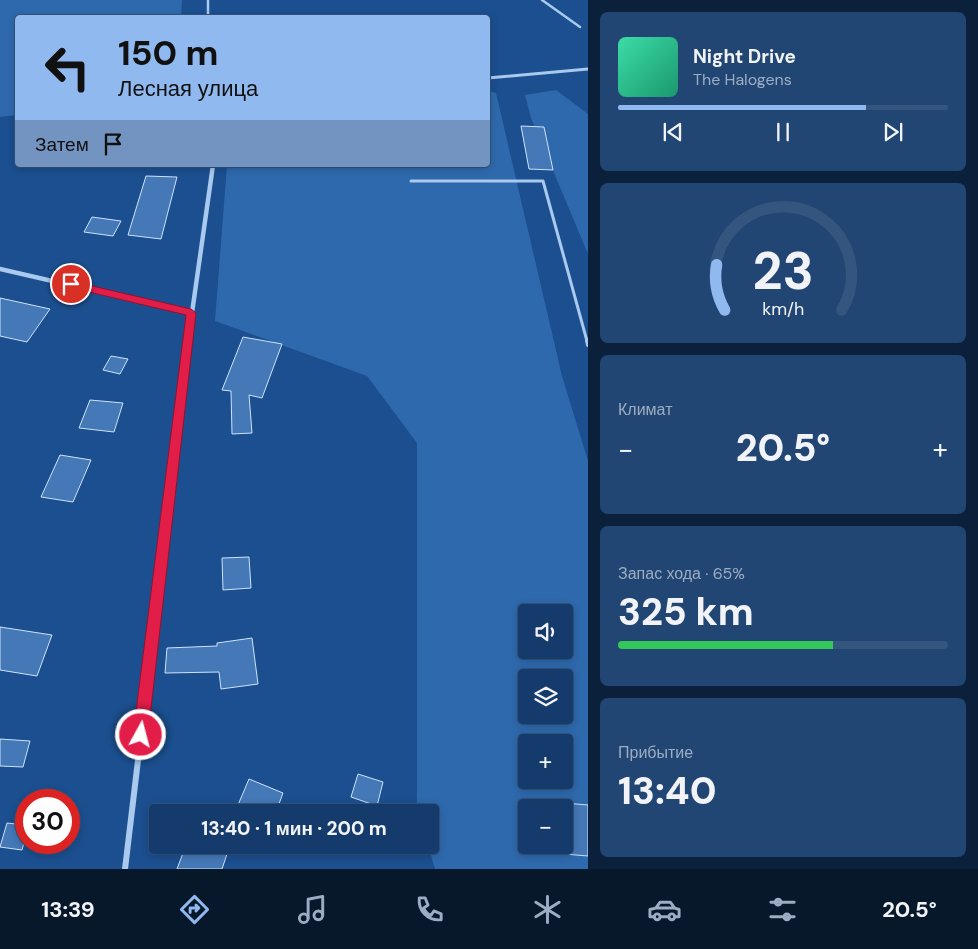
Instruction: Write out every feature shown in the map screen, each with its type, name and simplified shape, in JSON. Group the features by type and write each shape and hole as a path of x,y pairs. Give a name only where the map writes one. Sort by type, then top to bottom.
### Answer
{"street":[{"path":"490,78 588,69"},
{"path":"124,869 191,313 213,167"},
{"path":"0,269 191,313"}],"lane":[{"path":"208,0 208,14"},
{"path":"542,0 580,27"},
{"path":"411,181 543,181 588,345"}],"shaded area":[{"path":"0,0 182,0 181,15 15,15 15,115 0,117"},
{"path":"556,90 588,114 588,254 531,118 525,95"},
{"path":"490,92 496,93 562,376 588,461 588,869 435,869 431,854 439,854 439,804 417,804 417,443 367,376 215,321 227,167 490,167"}],"building":[{"path":"521,126 544,127 553,170 529,169"},
{"path":"146,176 177,177 161,239 128,235"},
{"path":"92,217 121,221 113,236 84,232"},
{"path":"0,298 50,309 27,342 0,336"},
{"path":"243,337 282,344 262,398 249,395 252,433 232,434 231,391 222,390"},
{"path":"111,356 128,359 120,374 103,370"},
{"path":"90,400 123,403 114,432 79,428"},
{"path":"60,455 91,460 73,502 41,497"},
{"path":"249,557 251,588 223,590 222,558"},
{"path":"0,627 52,635 37,676 0,670"},
{"path":"252,638 258,684 221,689 219,672 165,673 167,648 217,646 217,643"},
{"path":"0,739 30,741 23,767 0,766"},
{"path":"358,774 383,782 378,804 371,804 351,797"},
{"path":"249,779 283,793 279,804 238,804"},
{"path":"573,804 588,805 588,856 564,854 573,854"},
{"path":"7,823 15,824 15,849 0,847"},
{"path":"183,854 227,854 222,869 177,869"}],"route":[{"path":"71,284 191,313 141,735"}]}
